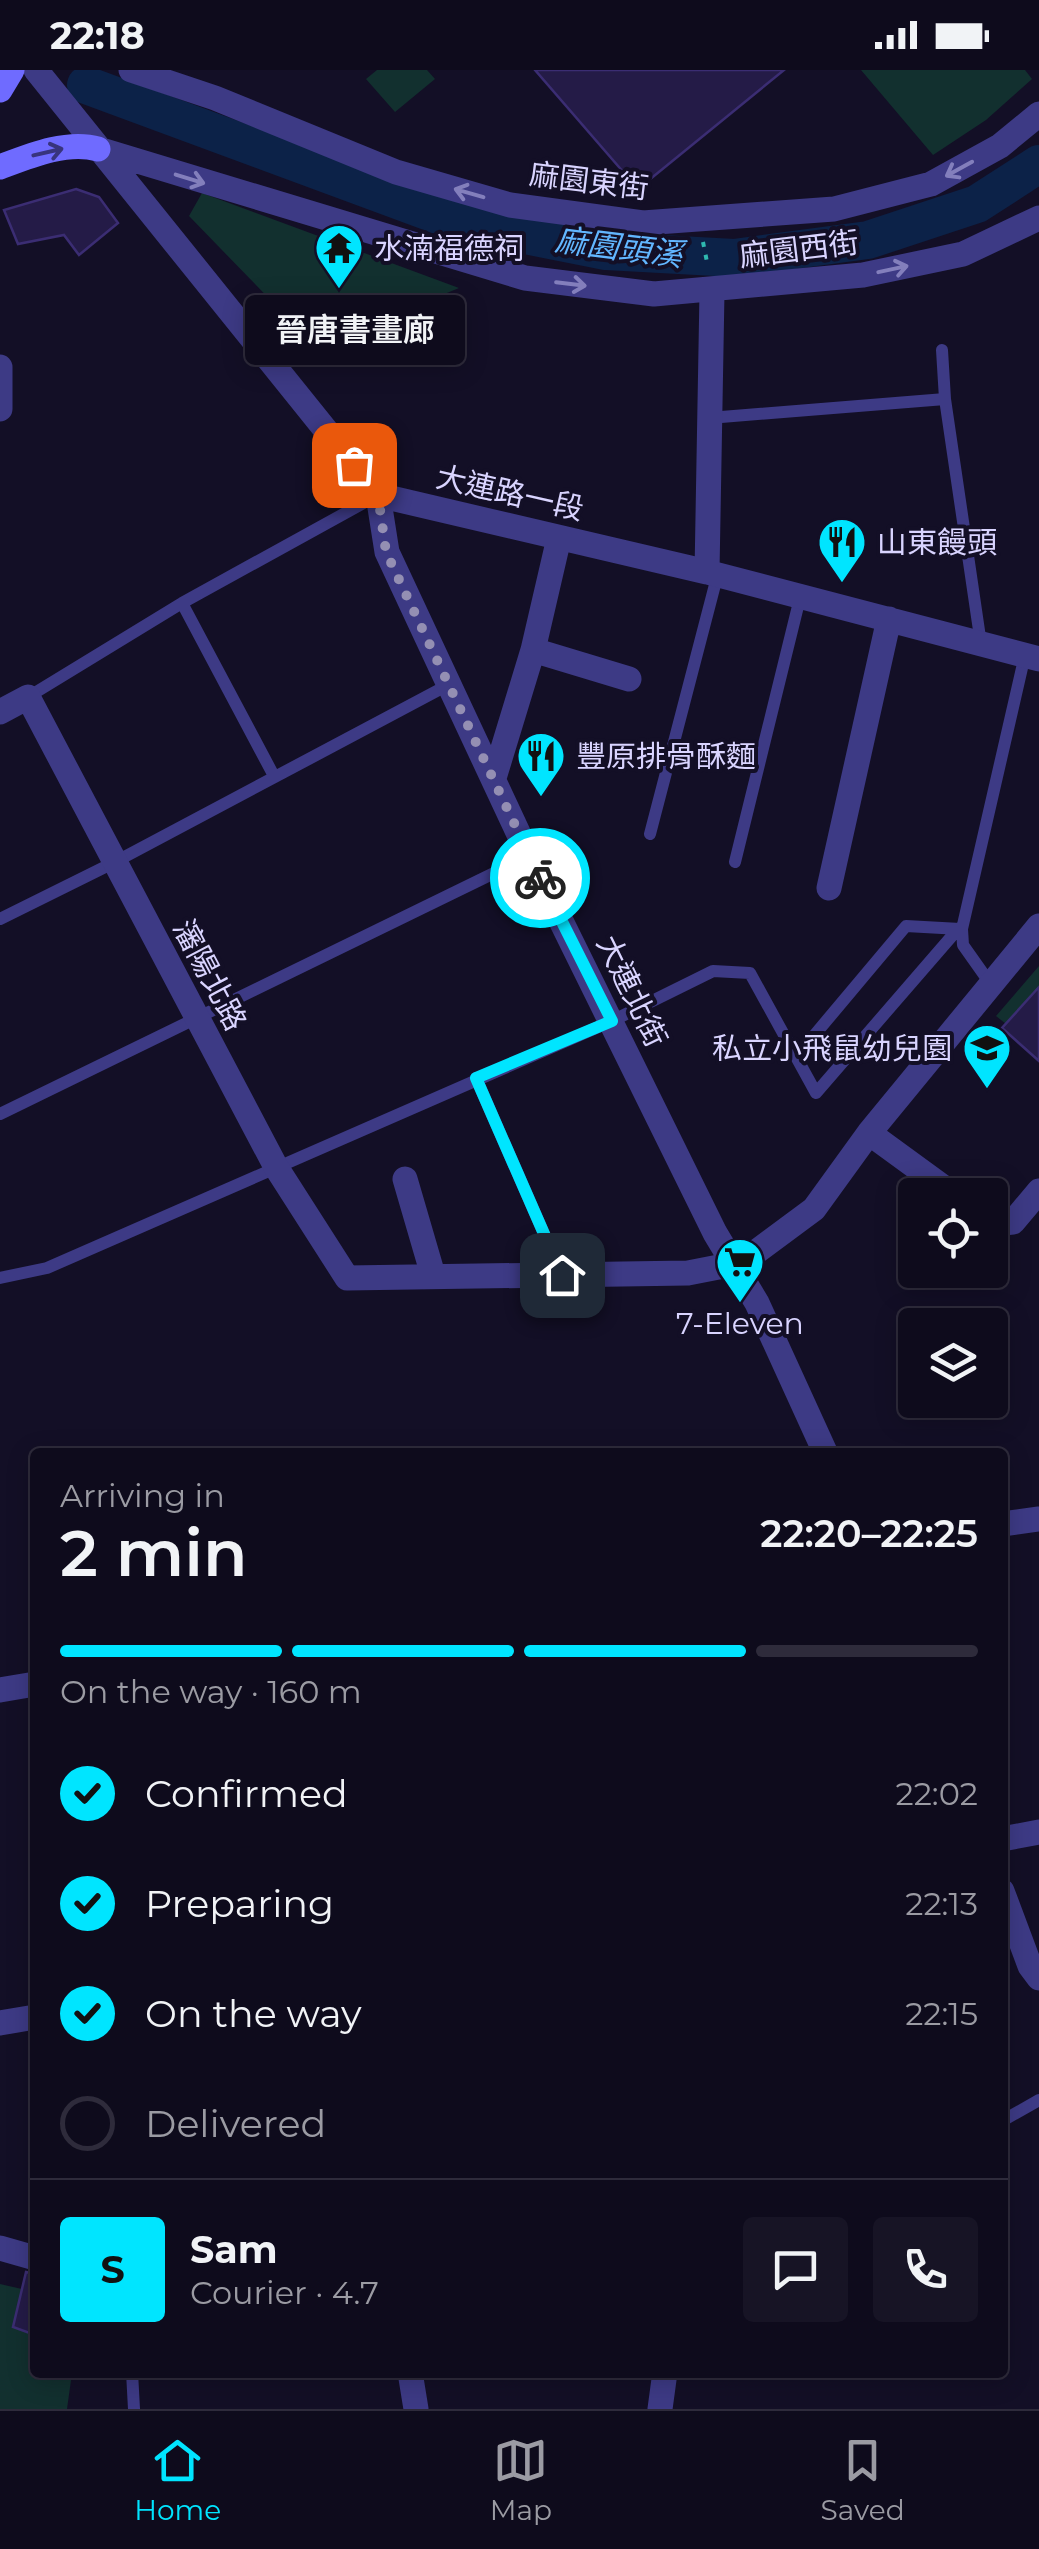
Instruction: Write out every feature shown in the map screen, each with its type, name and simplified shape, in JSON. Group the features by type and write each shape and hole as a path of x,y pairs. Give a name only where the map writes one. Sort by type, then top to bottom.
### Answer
{"street":[{"path":"0,90 12,70"},
{"path":"36,70 378,495"},
{"name":"麻園東街","path":"130,70 216,98 396,172 510,205 643,222 834,209 931,184 1000,146 1039,114"},
{"path":"0,167 62,149 98,149"},
{"name":"麻園西街","path":"98,149 524,278 654,294 712,292 863,275 963,254 1039,218"},
{"path":"712,292 712,575"},
{"path":"0,367 0,409"},
{"name":"大連路一段","path":"378,495 1032,657"},
{"name":"大連北街","path":"378,495 386,552 448,686 715,1232 757,1302 823,1448"},
{"path":"494,778 533,650 559,538"},
{"path":"830,888 890,619"},
{"path":"533,650 629,679"},
{"path":"0,712 28,696"},
{"name":"瀋陽北路","path":"28,696 276,1168 346,1278 433,1275"},
{"path":"405,1179 433,1275 688,1274 734,1264 768,1246 814,1208 869,1133 1039,926"},
{"path":"869,1133 931,1178"},
{"path":"1008,1223 1013,1222 1039,1191"},
{"path":"1008,1523 1039,1520"},
{"path":"0,1690 30,1685"},
{"path":"1008,1837 1039,1832"},
{"path":"1008,1915 1039,1978"},
{"path":"0,2024 30,2018"},
{"path":"0,2248 30,2257"},
{"path":"411,2378 416,2409"},
{"path":"660,2409 664,2378"}],"lane":[{"path":"942,350 945,399 981,644"},
{"path":"710,418 945,399"},
{"path":"28,696 182,603 378,495"},
{"path":"650,834 712,575"},
{"path":"735,862 800,598"},
{"path":"182,603 274,776"},
{"path":"0,1278 47,1268 612,1021 712,972 750,973 816,1093 960,929 1032,657"},
{"path":"0,920 448,686"},
{"path":"0,1114 528,856"},
{"path":"796,1056 906,926 960,929"},
{"path":"960,929 964,945 992,986"},
{"path":"476,1078 562,1275"},
{"path":"1008,2118 1039,2100"},
{"path":"132,2378 134,2409"}],"path":[{"path":"699,220 712,292"}],"green space":[{"path":"377,70 427,70 435,79 395,112 366,79"},
{"path":"861,70 1025,70 1032,79 986,120 933,155"},
{"path":"202,193 459,288 316,347 189,216"},
{"path":"1039,966 1039,1050 996,1016"},
{"path":"0,2284 30,2291 30,2378 71,2378 67,2409 0,2409"}],"building":[{"path":"535,70 784,70 638,189"},
{"path":"76,189 99,197 118,223 79,255 64,235 18,244 4,210"},
{"path":"1039,987 1039,1061 1002,1028"},
{"path":"26,2272 30,2273 30,2333 13,2327"}],"waterway":[{"name":"麻園頭溪","path":"86,85 454,221 606,251 734,258 868,240 977,204 1039,164"}],"way so far":[{"path":"354,465 378,495 386,552 540,878"}],"place":[{"name":"水湳福德祠","path":"339,290"},
{"name":"晉唐書畫廊","path":"354,465"},
{"name":"山東饅頭","path":"842,584"},
{"name":"豐原排骨酥麵","path":"541,798"},
{"name":"私立小飛鼠幼兒園","path":"987,1090"},
{"name":"7-Eleven","path":"740,1304"}],"route":[{"path":"540,878 612,1021 476,1078 562,1275"}]}
